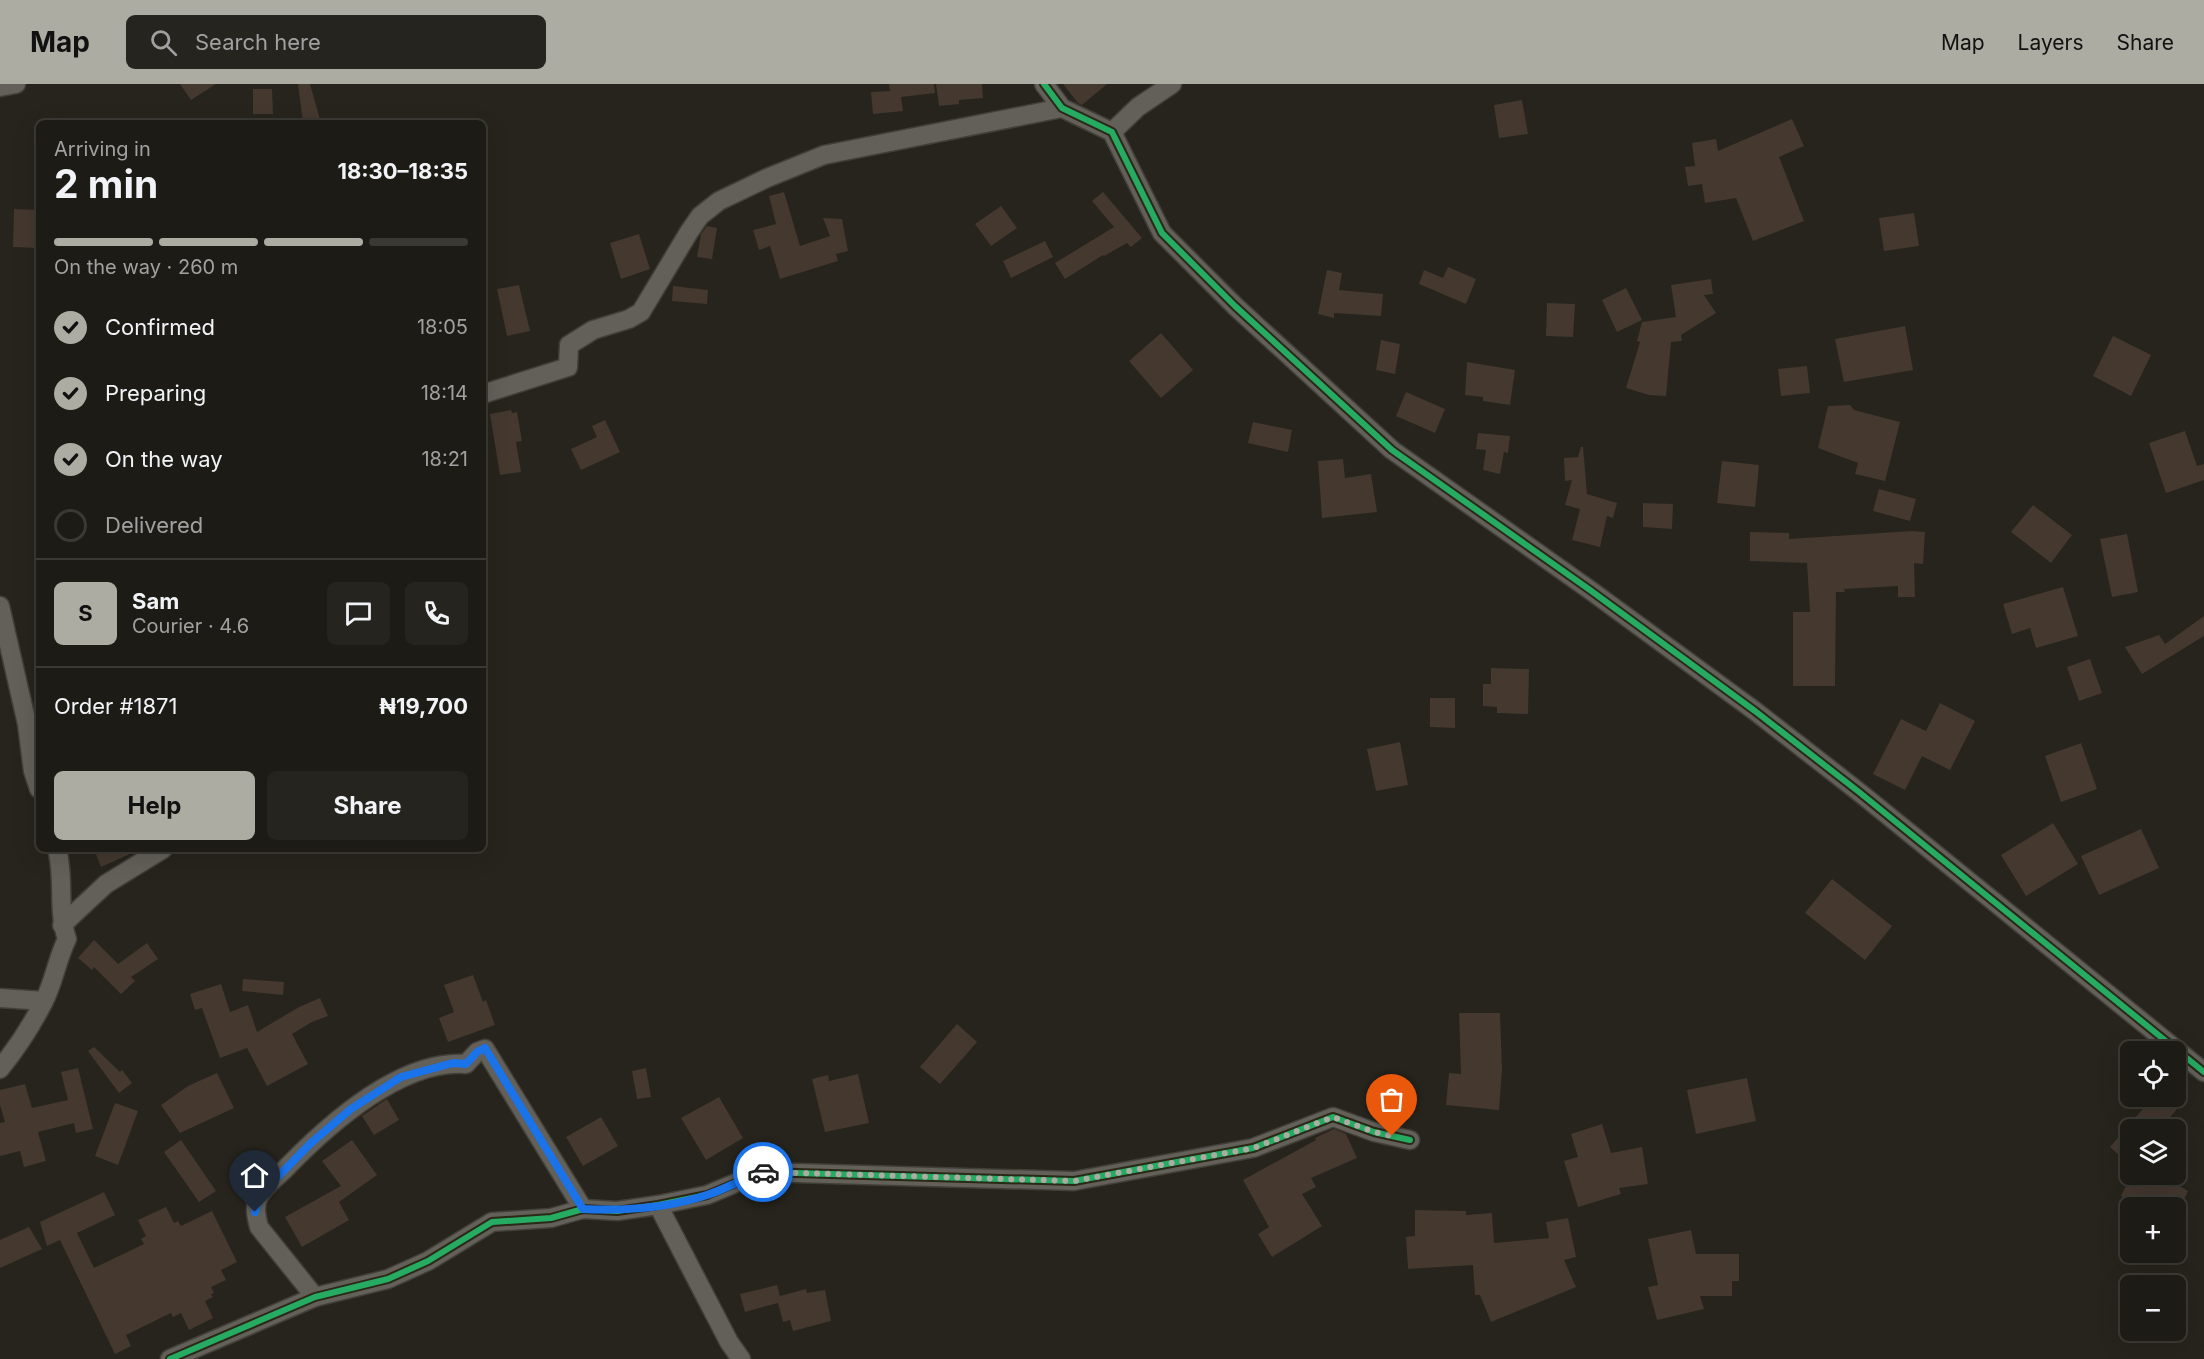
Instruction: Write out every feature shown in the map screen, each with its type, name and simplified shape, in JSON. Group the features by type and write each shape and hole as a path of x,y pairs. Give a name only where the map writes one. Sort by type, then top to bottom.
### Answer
{"street":[{"path":"0,87 16,84"},
{"path":"1044,84 1062,108 1112,132 1162,233 1235,306 1392,450 1590,590 1755,711 1868,799 2204,1072"},
{"path":"1112,132 1138,107 1172,84"},
{"path":"486,392 568,368 569,345 593,330 629,319 641,312 700,216 719,201 766,178 824,155 1062,108"},
{"path":"0,606 27,724 36,780"},
{"path":"0,1069 44,1001 60,952 67,939 62,925 62,866 58,852"},
{"path":"62,925 106,884 159,852"},
{"path":"0,998 44,1001"},
{"path":"315,1297 259,1227 255,1212 260,1195 311,1143 351,1109 401,1077 453,1063 466,1064 477,1052 485,1048 583,1209"},
{"path":"170,1359 315,1297 388,1279 428,1261 492,1222 551,1218 583,1209 617,1211 658,1205 707,1195 762,1172 1074,1181 1254,1148 1333,1117 1374,1132 1410,1140"},
{"path":"658,1205 729,1342 741,1359"}],"building":[{"path":"180,84 216,84 191,100"},
{"path":"298,84 310,84 320,120 303,120"},
{"path":"889,84 934,84 935,93 901,97 903,111 873,114 871,92 890,91"},
{"path":"936,84 982,84 983,98 959,100 959,104 939,106"},
{"path":"1063,84 1107,84 1082,105"},
{"path":"253,89 272,89 273,114 253,114"},
{"path":"1522,100 1528,134 1499,138 1494,105"},
{"path":"1792,119 1804,146 1779,157 1804,221 1753,241 1736,198 1705,203 1702,184 1688,186 1685,167 1695,166 1692,143 1716,139 1718,151"},
{"path":"784,192 800,246 830,236 823,218 842,219 848,251 836,254 838,261 780,279 770,246 759,250 753,230 776,224 769,196"},
{"path":"1103,192 1142,238 1131,247 1127,243 1103,255 1065,279 1055,263 1114,227 1092,201"},
{"path":"1001,206 1017,228 991,246 975,224"},
{"path":"14,209 36,210 36,248 13,247"},
{"path":"1914,213 1919,246 1884,251 1879,218"},
{"path":"707,226 717,228 712,259 697,257 701,234"},
{"path":"639,234 650,269 621,279 610,243"},
{"path":"1045,241 1053,257 1011,278 1003,261"},
{"path":"1448,267 1476,279 1466,304 1419,284 1424,270 1443,278"},
{"path":"1327,270 1342,273 1339,290 1383,294 1381,316 1334,313 1334,318 1318,314"},
{"path":"1711,279 1713,294 1704,295 1716,313 1681,335 1682,341 1671,342 1666,396 1649,395 1626,388 1640,342 1637,341 1642,322 1676,317 1671,285"},
{"path":"519,285 530,331 507,336 497,289"},
{"path":"673,286 708,290 707,304 672,301"},
{"path":"1626,288 1642,320 1617,332 1602,300"},
{"path":"1547,303 1575,304 1573,337 1546,336"},
{"path":"1905,326 1913,370 1844,382 1835,339"},
{"path":"1161,333 1193,370 1161,398 1129,361"},
{"path":"2113,336 2151,355 2131,396 2093,376"},
{"path":"1381,340 1400,344 1395,374 1376,370"},
{"path":"1467,362 1515,370 1510,405 1483,401 1483,397 1465,395"},
{"path":"1807,366 1810,393 1781,396 1778,369"},
{"path":"1406,392 1445,409 1435,433 1396,416"},
{"path":"1850,405 1854,410 1900,422 1885,481 1855,474 1858,463 1818,448 1828,406"},
{"path":"511,410 512,413 517,412 522,441 516,442 521,472 500,475 490,414"},
{"path":"605,420 620,452 581,470 571,449 597,437 592,426"},
{"path":"1253,422 1292,430 1288,452 1248,443"},
{"path":"2185,431 2197,466 2204,464 2204,480 2166,493 2149,443"},
{"path":"1478,433 1510,436 1508,453 1504,452 1500,474 1483,470 1486,450 1476,449"},
{"path":"1583,447 1587,494 1617,503 1613,518 1607,516 1600,547 1572,540 1580,509 1565,505 1572,480 1565,481 1564,458 1578,457"},
{"path":"1343,459 1345,478 1371,474 1377,512 1322,518 1318,461"},
{"path":"1722,461 1759,465 1755,507 1717,503"},
{"path":"1879,489 1916,499 1910,521 1873,511"},
{"path":"1643,503 1673,504 1672,529 1643,527"},
{"path":"2033,505 2072,535 2051,563 2011,532"},
{"path":"1750,532 1789,533 1789,539 1925,532 1923,564 1914,563 1915,597 1898,597 1898,586 1844,589 1845,592 1836,592 1835,686 1793,686 1793,612 1810,612 1807,563 1750,561"},
{"path":"2127,534 2138,592 2112,597 2100,539"},
{"path":"2063,587 2078,636 2036,648 2030,628 2012,634 2003,604"},
{"path":"2204,616 2204,636 2142,674 2125,647 2159,635 2165,644"},
{"path":"2090,659 2102,693 2079,701 2067,667"},
{"path":"1491,668 1529,669 1528,714 1497,713 1497,707 1483,706 1483,684 1491,684"},
{"path":"1430,698 1455,698 1455,728 1430,727"},
{"path":"1940,703 1975,721 1950,770 1922,756 1905,790 1873,774 1901,719 1926,731"},
{"path":"1400,742 1408,785 1376,791 1367,749"},
{"path":"2081,743 2097,789 2061,802 2045,756"},
{"path":"2053,823 2078,864 2026,896 2001,855"},
{"path":"2141,829 2159,868 2099,895 2081,856"},
{"path":"95,852 134,852 101,867"},
{"path":"1832,879 1892,926 1865,960 1805,913"},
{"path":"94,940 118,964 147,943 158,959 131,977 135,981 121,994 94,967 92,970 78,958"},
{"path":"473,975 483,1002 486,1000 495,1025 448,1042 439,1018 454,1012 444,985"},
{"path":"243,979 284,982 283,995 242,991"},
{"path":"221,984 230,1012 248,1005 257,1032 299,1007 320,998 328,1016 292,1034 308,1064 267,1086 247,1048 220,1058 202,1008 195,1010 190,994"},
{"path":"1459,1013 1500,1013 1502,1069 1499,1110 1446,1105 1449,1073 1461,1074"},
{"path":"957,1024 977,1042 940,1084 920,1067"},
{"path":"94,1047 120,1072 122,1070 132,1083 119,1093 88,1051"},
{"path":"78,1068 93,1129 76,1133 74,1123 38,1132 46,1161 24,1167 20,1151 0,1156 0,1123 5,1122 0,1105 0,1090 25,1084 32,1108 68,1100 61,1072"},
{"path":"646,1068 651,1097 637,1099 632,1071"},
{"path":"217,1073 234,1108 180,1133 161,1105 188,1086"},
{"path":"858,1074 869,1123 825,1132 812,1079 828,1075 829,1081"},
{"path":"1747,1078 1756,1121 1696,1134 1687,1090"},
{"path":"719,1097 743,1138 706,1160 681,1118"},
{"path":"387,1099 399,1120 374,1135 362,1116"},
{"path":"115,1103 138,1111 118,1165 95,1156"},
{"path":"2145,1107 2179,1107 2168,1119 2134,1119"},
{"path":"601,1117 618,1146 583,1166 566,1137"},
{"path":"1602,1124 1611,1153 1642,1147 1648,1184 1619,1188 1621,1194 1578,1207 1564,1161 1578,1157 1571,1134"},
{"path":"1334,1129 1346,1134 1357,1158 1311,1178 1316,1187 1302,1194 1322,1226 1272,1257 1258,1234 1269,1227 1243,1180"},
{"path":"2120,1135 2120,1156 2110,1147"},
{"path":"181,1140 216,1191 199,1202 164,1152"},
{"path":"352,1140 377,1175 339,1202 349,1220 302,1247 285,1217 341,1186 322,1161"},
{"path":"2126,1185 2177,1185 2188,1191 2185,1197 2121,1196"},
{"path":"104,1192 115,1215 77,1233 94,1268 144,1244 141,1239 146,1236 138,1220 166,1207 174,1223 178,1221 181,1226 212,1211 237,1262 221,1270 226,1280 211,1287 213,1297 205,1301 213,1318 189,1330 181,1313 173,1317 171,1313 126,1335 131,1346 115,1354 60,1240 47,1246 40,1222"},
{"path":"1415,1210 1466,1211 1466,1215 1492,1213 1494,1243 1549,1238 1546,1222 1568,1218 1576,1257 1564,1260 1576,1287 1491,1322 1480,1295 1475,1295 1473,1265 1408,1269 1406,1237 1415,1236"},
{"path":"29,1227 42,1249 0,1268 0,1240"},
{"path":"1691,1230 1696,1254 1739,1254 1739,1281 1732,1281 1732,1296 1700,1296 1704,1309 1657,1320 1648,1287 1658,1285 1648,1239"},
{"path":"777,1285 780,1296 806,1289 807,1293 825,1290 831,1321 793,1331 790,1320 783,1322 778,1303 745,1312 740,1294"}],"cycle path":[{"path":"1044,84 1062,108 1112,132 1162,233 1235,306 1392,450 1590,590 1755,711 1859,792 2204,1072"},
{"path":"170,1359 315,1297 388,1279 428,1261 492,1222 551,1218 583,1209 617,1211 658,1205 707,1195 762,1172 1074,1181 1253,1148 1333,1117 1374,1132 1410,1140"}],"way so far":[{"path":"763,1172 1074,1181 1254,1148 1333,1117 1392,1136"}],"route":[{"path":"255,1212 260,1195 311,1143 351,1109 401,1077 453,1063 466,1064 477,1052 485,1048 583,1209 617,1211 707,1195 763,1172"}]}
